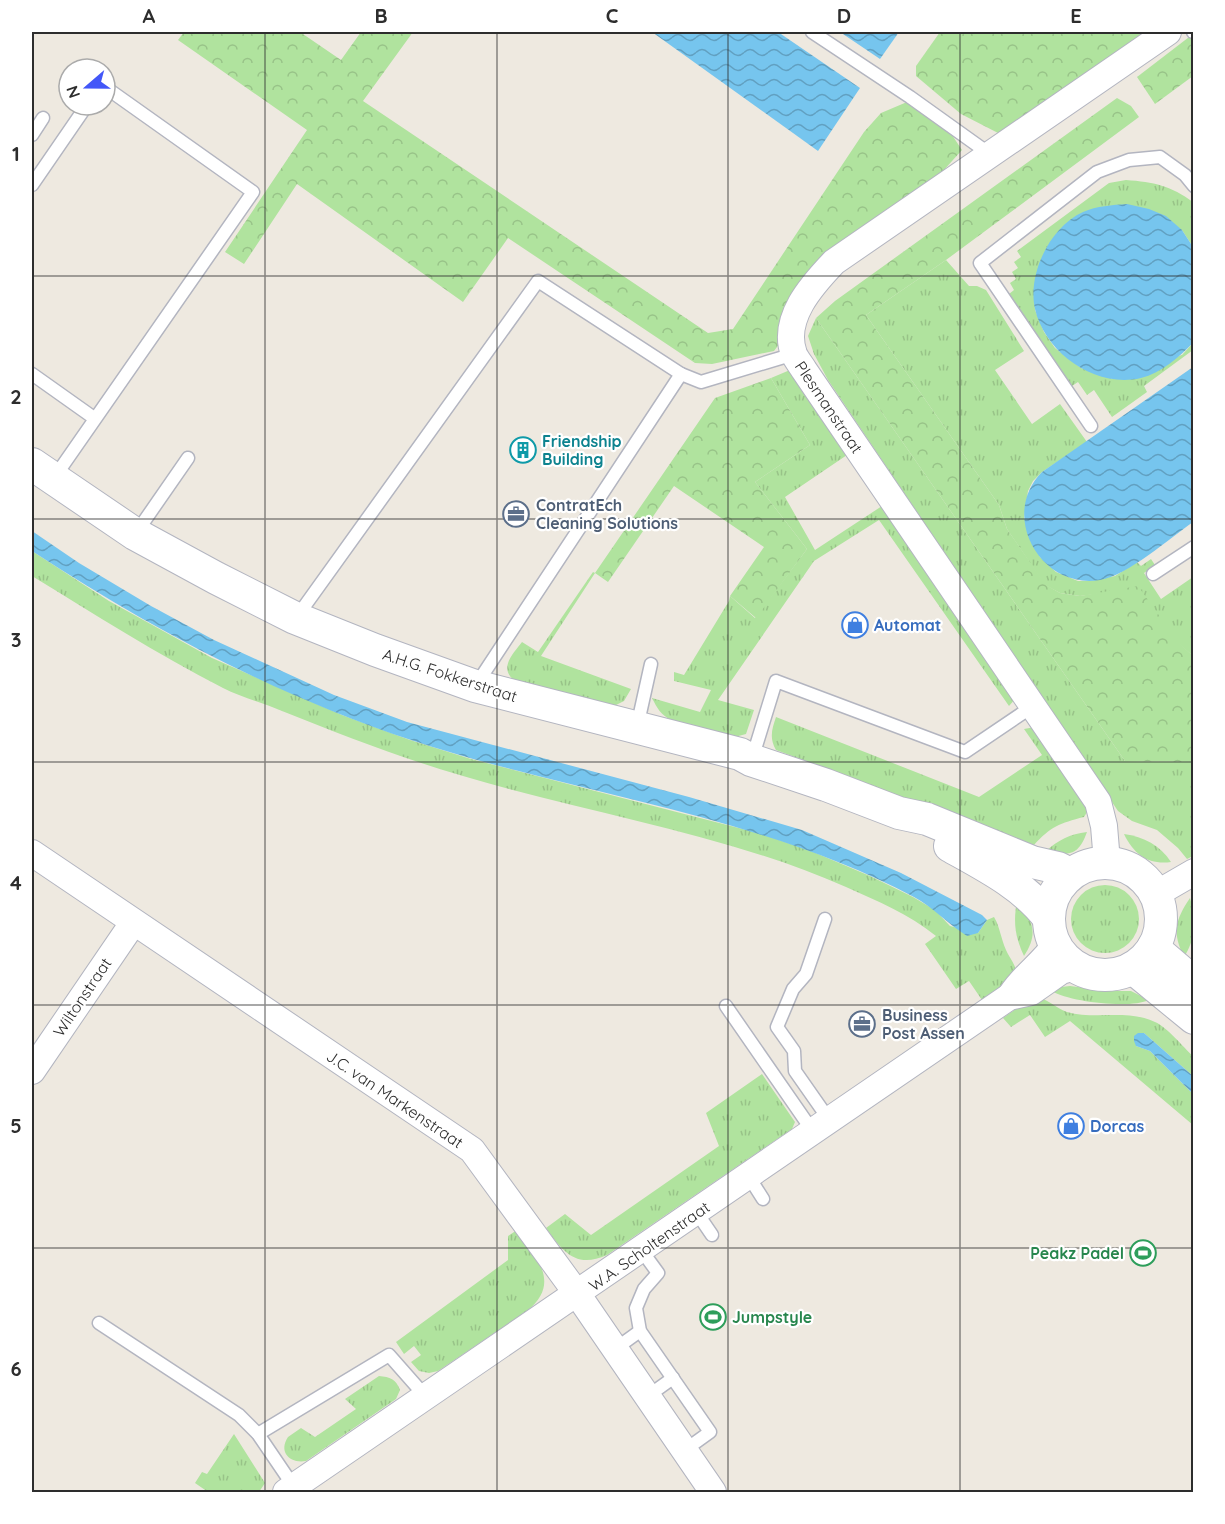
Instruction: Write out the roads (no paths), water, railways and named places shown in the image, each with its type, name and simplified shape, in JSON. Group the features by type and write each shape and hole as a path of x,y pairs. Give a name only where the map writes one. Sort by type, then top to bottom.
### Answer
{"street":[{"name":"Plesmanstraat","path":"1107,862 1104,826 1098,802 794,354 791,327 799,307 813,285 834,262 1168,32"},
{"name":"A.H.G. Fokkerstraat","path":"42,471 135,534 216,578 296,618 375,650 475,686 741,754 751,760 899,813 927,819 1032,862 1058,868 1070,874"},
{"name":"A.H.G. Fokkerstraat","path":"899,813 916,827 1003,878 1039,904 1059,943"},
{"name":"J.C. van Markenstraat","path":"32,853 472,1150 578,1295 713,1492"},
{"path":"1107,862 1122,865 1136,872 1148,882 1156,894 1161,921 1159,935 1143,958 1119,974 1104,976 1089,974 1059,943 1055,892 1070,874 1094,863 1107,862"},
{"path":"1156,894 1194,872"},
{"name":"Wiltonstraat","path":"32,1071 133,923"},
{"name":"W.A. Scholtenstraat","path":"290,1490 1010,998 1021,980 1059,943"},
{"path":"1143,958 1194,983"},
{"path":"1143,958 1194,1018"}],"lane":[{"path":"812,32 910,97 991,155"},
{"path":"42,471 94,418 253,192 117,96"},
{"path":"32,185 79,117"},
{"path":"32,135 43,118"},
{"path":"1091,426 980,263 1097,172 1129,160 1160,158 1185,175 1194,186"},
{"path":"296,618 538,281 681,374 701,382 794,354"},
{"path":"32,374 94,418"},
{"path":"475,686 681,374"},
{"path":"135,534 188,458"},
{"path":"1154,574 1194,547"},
{"path":"637,728 651,664"},
{"path":"751,760 776,681 965,752 1033,706"},
{"path":"822,1127 795,1071 794,1051 777,1027 793,989 806,974 825,919"},
{"path":"726,1006 822,1127"},
{"path":"748,1177 763,1199"},
{"path":"697,1213 712,1235"},
{"path":"642,1251 658,1273 644,1289 636,1308 640,1331 710,1432 685,1450"},
{"path":"99,1323 239,1415 258,1434 290,1490"},
{"path":"615,1349 640,1331"},
{"path":"258,1434 389,1354 426,1397"},
{"path":"648,1396 673,1378"}],"water":[{"path":"652,32 778,32 860,88 818,151"},
{"path":"840,32 899,32 880,59"},
{"path":"1127,204 1166,216 1182,230 1193,247 1193,343 1176,359 1156,372 1141,378 1124,380 1090,373 1061,353 1049,340 1041,325 1033,295 1038,267 1051,240 1060,229 1071,219 1088,210"},
{"path":"1193,367 1193,522 1123,572 1100,580 1079,580 1060,573 1044,562 1032,546 1026,528 1024,508 1030,489 1042,472"},
{"path":"32,531 79,563 151,606 214,640 334,695 407,722 689,797 802,830 901,873 982,915 987,920 978,933 967,936 914,897 854,869 793,845 730,825 474,759 361,722 263,681 122,607 32,551"},
{"path":"1144,1033 1193,1076 1193,1094 1150,1051 1136,1046 1134,1036"}],"place":[{"name":"Friendship Building","path":"523,450"},
{"name":"ContratEch Cleaning Solutions","path":"516,514"},
{"name":"Automat","path":"855,625"},
{"name":"Business Post Assen","path":"862,1024"},
{"name":"Dorcas","path":"1071,1126"},
{"name":"Peakz Padel","path":"1143,1253"},
{"name":"Jumpstyle","path":"713,1317"}]}
